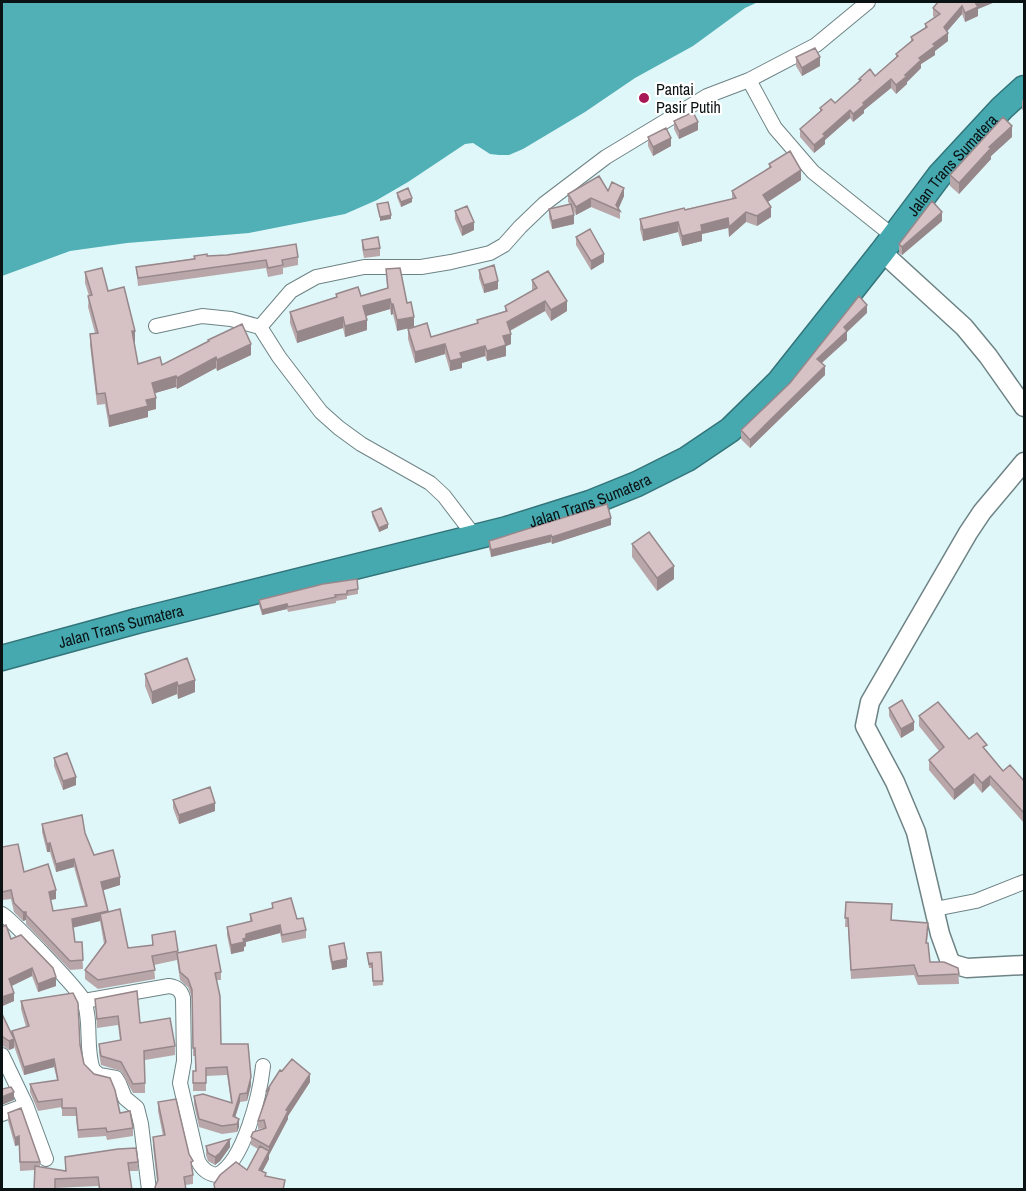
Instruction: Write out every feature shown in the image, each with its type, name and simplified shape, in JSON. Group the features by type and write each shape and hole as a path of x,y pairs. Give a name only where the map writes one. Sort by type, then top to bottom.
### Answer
{"highway":[{"name":"Jalan Trans Sumatera","path":"2,658 137,621 476,538 590,503 637,484 687,459 730,430 779,382 939,176 1024,87"}],"street":[{"path":"260,327 291,291 316,277 364,267 421,267 490,253 504,245 544,204 606,157 707,96 749,80 816,45 868,2"},
{"path":"749,80 775,128 813,172 888,244 964,327 1024,407"},
{"path":"156,326 202,316 231,319 260,327 279,357 321,412 362,444 430,483 444,496 476,538"},
{"path":"1024,462 968,532 870,702 865,726 895,782 916,832 945,952 953,964 967,968 1024,965"},
{"path":"935,909 976,901 1024,882"},
{"path":"2,914 13,922 84,1001 93,1070 99,1075 116,1078 125,1098 138,1109 149,1190"},
{"path":"84,1001 169,986 181,991 184,1050 181,1086 198,1161 210,1174 217,1175 226,1170 245,1136 259,1093 263,1066"},
{"path":"2,1055 26,1105 46,1159"},
{"path":"2,1114 26,1105"}],"water":[{"path":"2,2 758,2 745,8 693,46 635,78 585,112 509,155 490,154 473,143 465,144 408,182 377,200 345,214 249,233 127,243 70,251 2,276"}],"building":[{"path":"938,2 975,2 978,7 965,13 962,6 944,27 948,33 919,58 921,60 905,75 907,76 896,85 891,79 853,114 850,110 814,145 800,129 831,99 835,103 870,69 875,76 898,56 896,54 913,40 911,37 927,27 925,24 940,14 933,8"},
{"path":"815,48 820,57 802,68 796,57"},
{"path":"693,112 698,122 679,131 674,121"},
{"path":"1003,117 1012,126 989,147 991,148 959,183 950,175"},
{"path":"666,128 671,138 653,147 648,137"},
{"path":"790,151 801,170 763,195 771,207 757,216 746,212 729,227 728,218 701,225 702,231 682,236 678,222 643,230 640,219 736,198 732,191 771,167 769,164"},
{"path":"599,176 608,191 612,182 624,188 616,205 620,211 591,198 576,207 568,194"},
{"path":"408,188 412,198 401,202 397,193"},
{"path":"932,201 942,212 902,247 899,244"},
{"path":"388,202 391,215 380,217 377,204"},
{"path":"571,204 574,215 552,221 549,209"},
{"path":"467,206 474,222 462,227 455,211"},
{"path":"590,229 604,254 591,261 576,237"},
{"path":"378,237 380,248 364,250 362,240"},
{"path":"296,244 298,257 282,260 283,265 268,268 266,260 138,278 136,267 195,259 194,256 207,254 207,256 227,255"},
{"path":"494,265 498,281 484,285 479,270"},
{"path":"102,268 108,291 124,287 135,331 132,331 138,364 160,357 162,365 242,324 251,344 217,360 216,357 177,378 176,376 152,383 156,398 146,400 148,406 109,416 105,393 97,394 90,334 98,333 88,296 92,295 85,272"},
{"path":"400,268 407,303 411,302 414,317 397,320 390,299 363,306 367,320 345,326 343,317 297,332 290,312 337,297 336,294 358,287 361,296 388,288 386,269"},
{"path":"548,271 567,301 551,310 545,301 507,322 511,334 503,336 506,345 487,351 485,346 460,353 462,358 450,361 445,344 415,352 408,329 427,323 431,337 478,323 477,320 507,311 505,306 537,288 532,280"},
{"path":"859,296 867,305 844,327 847,331 817,359 825,366 750,440 741,430 790,383"},
{"path":"607,504 611,518 552,537 551,535 491,550 489,541"},
{"path":"381,508 388,524 379,528 372,512"},
{"path":"649,532 674,566 657,578 632,544"},
{"path":"357,579 358,589 347,591 347,594 335,595 336,597 262,610 259,600 323,584"},
{"path":"187,658 195,680 178,686 177,682 152,692 145,674"},
{"path":"902,700 914,722 901,729 889,708"},
{"path":"938,702 969,739 977,733 987,745 983,747 1003,771 1010,765 1024,781 1024,813 990,776 982,783 974,774 954,790 929,760 944,747 919,716"},
{"path":"67,753 76,777 63,781 54,758"},
{"path":"210,787 215,803 179,815 173,800"},
{"path":"82,815 85,833 94,855 113,850 120,877 101,882 108,911 72,919 75,942 82,942 83,960 70,961 26,915 26,912 14,903 11,890 2,892 2,847 18,844 24,872 48,864 56,890 49,892 53,911 87,906 74,859 56,864 50,843 47,844 42,824"},
{"path":"291,898 297,919 303,918 306,930 282,935 280,925 246,934 244,942 231,945 227,927 252,921 250,914 273,908 272,903"},
{"path":"846,902 892,904 891,920 928,923 926,943 928,943 930,962 944,962 958,968 959,974 918,976 914,965 851,970 848,918 845,918"},
{"path":"120,909 128,948 153,945 152,935 175,931 178,951 152,956 155,970 98,980 85,970 106,942 100,914"},
{"path":"6,925 11,939 21,935 53,968 56,977 38,984 32,968 9,979 14,993 2,997 2,927"},
{"path":"344,943 347,959 332,962 329,946"},
{"path":"216,945 221,972 215,973 220,996 221,1044 248,1044 251,1077 247,1093 240,1094 233,1116 239,1119 237,1124 222,1126 199,1119 194,1096 203,1094 232,1103 227,1067 206,1068 206,1083 193,1083 193,1071 196,1071 195,1048 193,1048 192,990 188,979 180,972 177,953"},
{"path":"381,952 383,981 373,981 372,963 369,964 367,953"},
{"path":"137,991 140,1023 170,1018 175,1046 144,1051 145,1083 133,1084 121,1062 101,1056 99,1044 121,1040 118,1016 97,1019 95,999"},
{"path":"73,993 78,1003 80,1045 84,1064 94,1074 110,1078 120,1113 130,1111 133,1128 107,1132 106,1128 78,1130 76,1108 62,1108 62,1099 38,1102 30,1084 58,1080 54,1059 24,1067 12,1031 29,1026 21,1001"},
{"path":"2,1014 14,1039 9,1041 2,1038"},
{"path":"292,1059 310,1074 286,1110 288,1111 269,1147 251,1137 253,1132 266,1128 264,1120 258,1121 269,1089 267,1090 280,1070 282,1071"},
{"path":"11,1087 14,1092 2,1097 2,1089"},
{"path":"176,1099 189,1154 193,1161 191,1162 193,1175 184,1177 186,1190 156,1190 158,1180 153,1137 165,1135 158,1102"},
{"path":"21,1108 40,1162 20,1162 19,1136 15,1138 8,1113"},
{"path":"230,1139 215,1157 208,1153 206,1146"},
{"path":"260,1146 269,1151 259,1170 266,1173 265,1176 285,1180 283,1190 215,1190 214,1184 220,1175 236,1162 247,1170"},
{"path":"136,1148 138,1162 128,1163 132,1190 100,1190 98,1177 55,1179 55,1190 34,1190 35,1166 66,1171 65,1157"}],"place":[{"name":"Pantai Pasir Putih","path":"644,98"}]}
